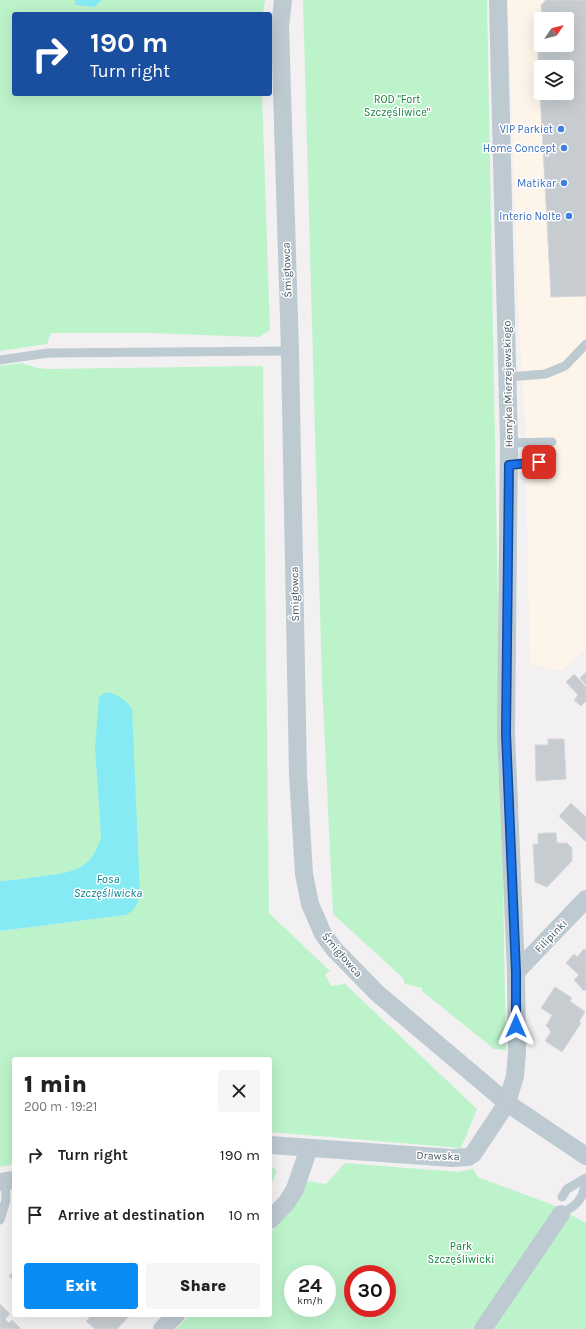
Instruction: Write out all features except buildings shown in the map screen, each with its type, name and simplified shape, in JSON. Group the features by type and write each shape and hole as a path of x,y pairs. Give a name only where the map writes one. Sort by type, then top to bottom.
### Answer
{"street":[{"name":"Śmigłowca","path":"283,0 280,27 290,351 298,775 304,874 310,904 323,934 348,964 377,993 507,1104"},
{"name":"Henryka Mierzejewskiego","path":"498,0 509,443 506,733 516,972 515,1076 507,1104"},
{"name":"Filipinki","path":"516,972 586,899"},
{"name":"Drawska","path":"272,1145 452,1158 468,1157 477,1149 507,1104"},
{"path":"507,1104 586,1156"},
{"path":"272,1218 288,1202 295,1189 308,1148"},
{"path":"483,1329 566,1201"},
{"path":"162,1329 174,1317"}],"lane":[{"path":"508,377 545,374 565,366 586,344"},
{"path":"0,360 48,353 290,351"},
{"path":"509,443 552,442"},
{"path":"509,469 534,464 545,460 552,455"},
{"path":"566,1201 584,1193 586,1180"},
{"path":"566,1201 586,1180"},
{"path":"0,1220 6,1200 6,1181"}],"shaded area":[{"path":"508,0 586,0 586,649 561,671 530,664 525,417 519,327"}],"green space":[{"path":"0,0 75,0 75,5 95,7 102,0 265,0 263,12 12,12 12,96 262,96 270,330 259,337 149,333 51,333 47,344 0,351"},
{"name":"ROD \"Fort Szczęśliwice\"","path":"303,0 487,0 506,1050 494,1049 422,991 422,988 405,984 403,978 333,914 322,682"},
{"path":"21,363 47,369 263,366 269,913 330,971 325,974 331,986 345,984 477,1109 461,1148 272,1132 272,1057 12,1057 12,1164 0,1167 0,931 126,915 95,749 101,837 92,856 86,863 72,871 54,875 0,881 0,366"},
{"name":"Park Szczęśliwicki","path":"345,1163 458,1172 473,1169 478,1177 553,1205 586,1223 586,1329 176,1329 188,1317 272,1317 272,1231 295,1206 307,1181 326,1184"},
{"path":"272,1167 277,1171 272,1182"}],"water":[{"path":"75,0 102,0 95,7 75,5"},
{"name":"Fosa Szczęśliwicka","path":"106,692 114,694 127,702 132,709 140,895 137,904 132,911 126,915 0,931 0,881 54,875 72,871 86,863 97,848 101,837 95,749 99,697"}],"place":[{"name":"VIP Parkiet","path":"561,129"},
{"name":"Home Concept","path":"564,148"},
{"name":"Matikar","path":"564,183"},
{"name":"Interio Nolte","path":"569,216"}],"route":[{"path":"516,1026 516,972 506,733 509,465 534,464 539,462"}]}
